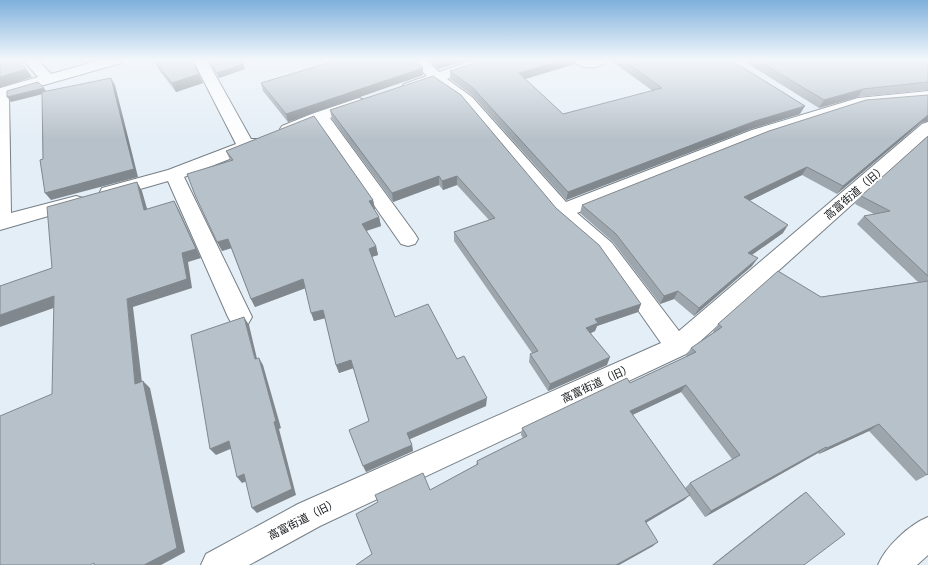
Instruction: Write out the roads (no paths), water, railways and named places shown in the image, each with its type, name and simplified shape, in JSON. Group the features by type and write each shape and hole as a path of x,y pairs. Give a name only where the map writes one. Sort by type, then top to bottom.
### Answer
{"street":[{"path":"23,86 0,93 1,223 174,174 320,116 371,99"},
{"path":"214,86 246,146"},
{"path":"393,92 411,86"},
{"path":"448,86 467,100 563,211 605,248 677,347"},
{"path":"563,211 758,134 858,103 924,95 928,96"},
{"path":"798,104 817,116"},
{"path":"320,116 408,239"},
{"name":"高富街道（旧）","path":"217,565 309,515 677,347 928,127"},
{"path":"174,174 240,317"},
{"path":"894,565 928,533"}]}
